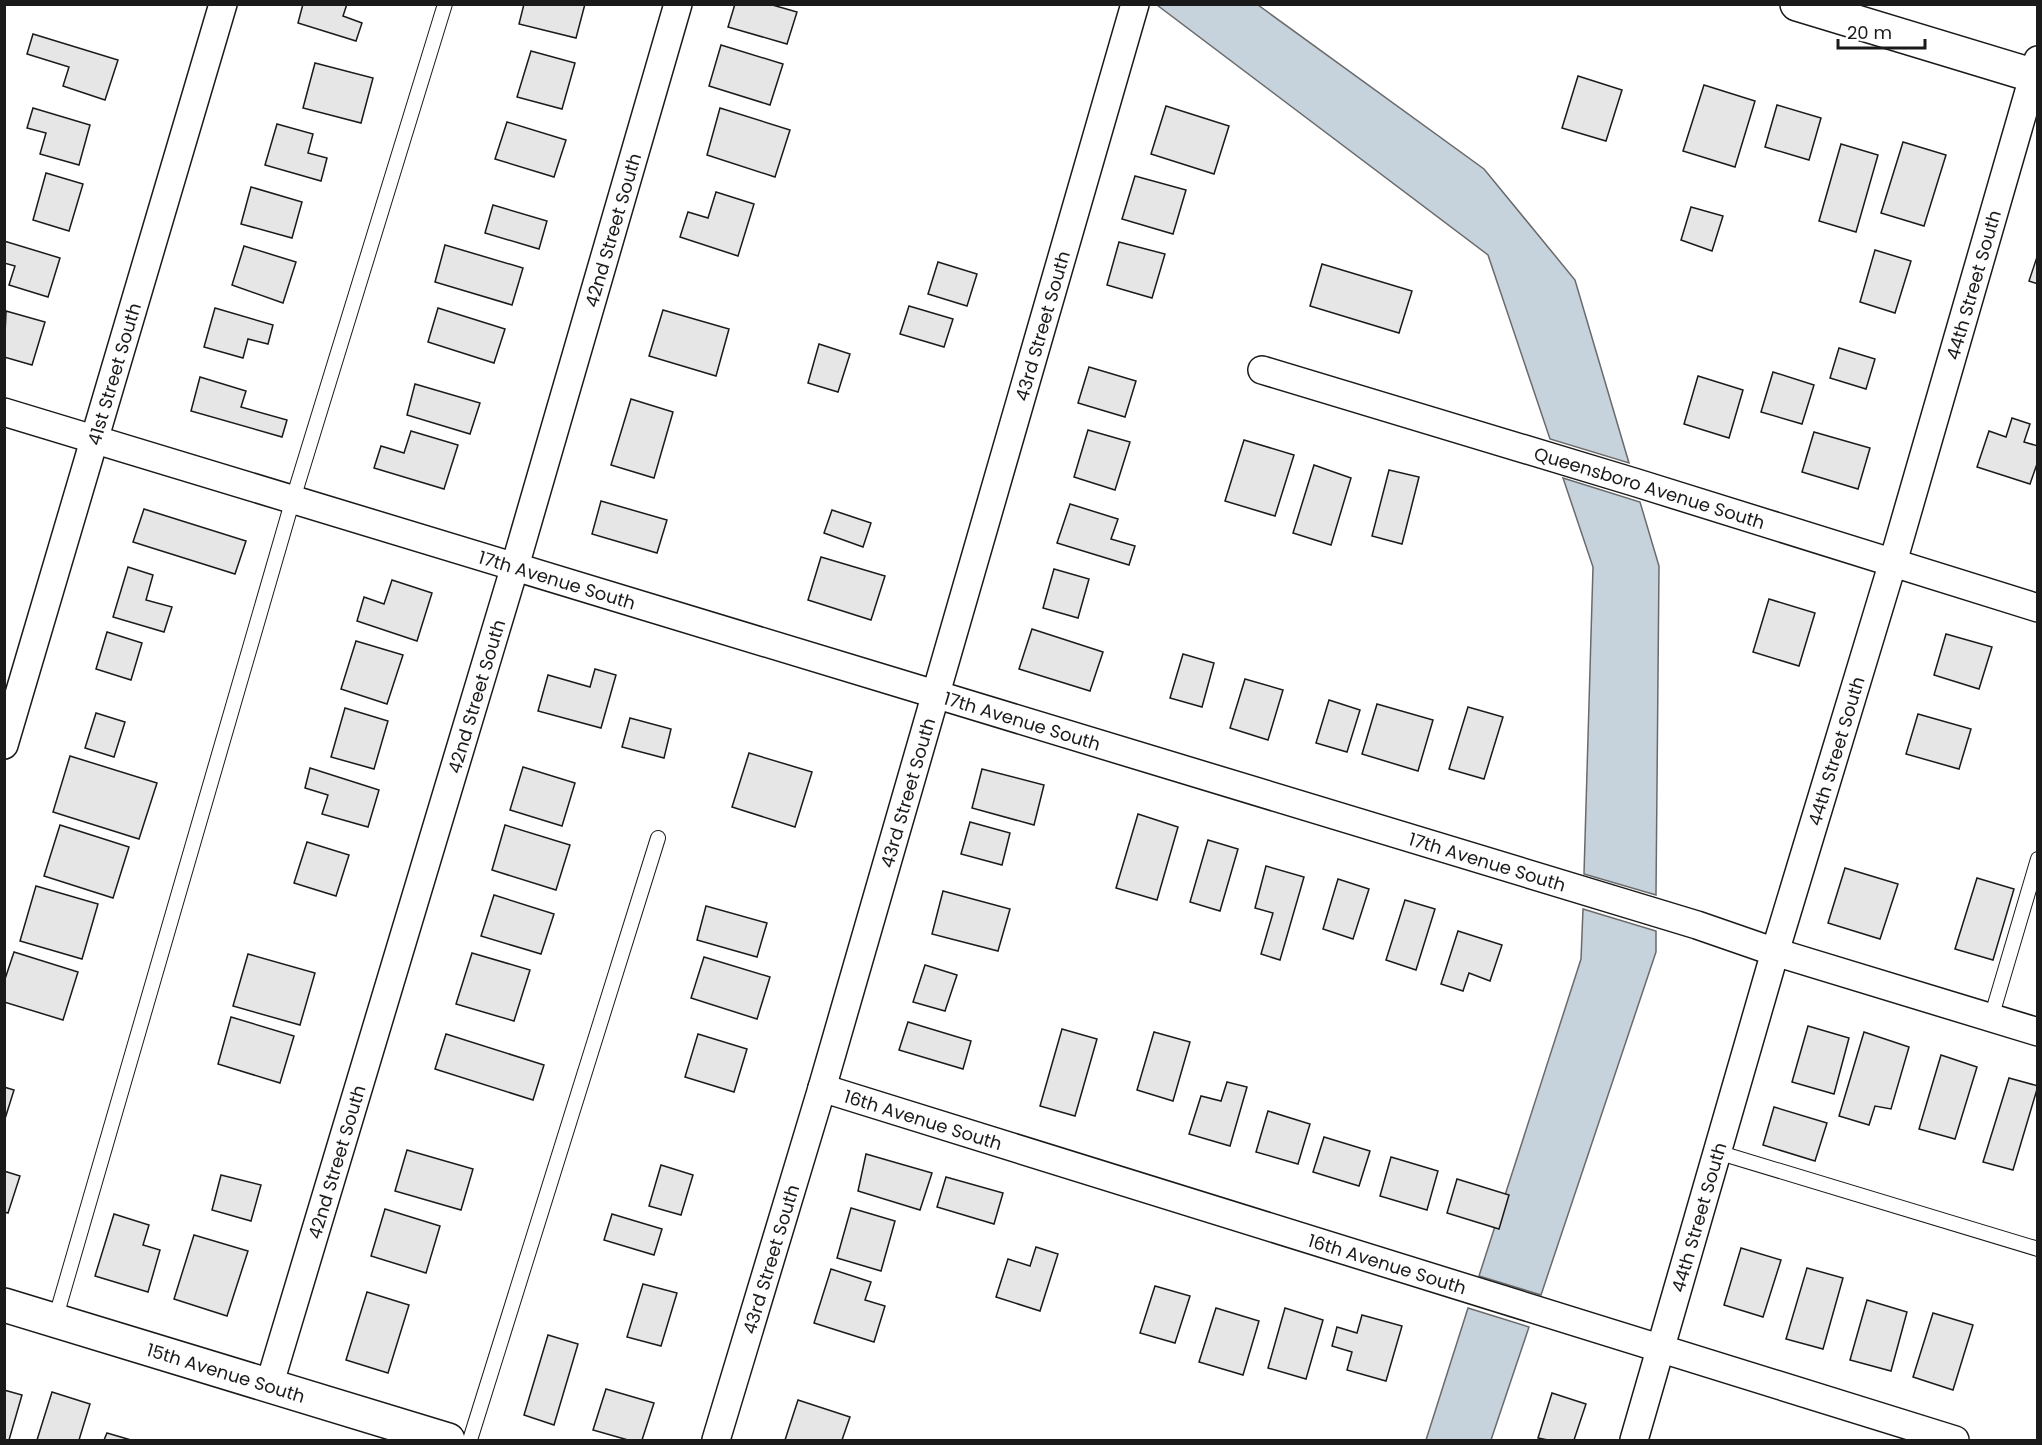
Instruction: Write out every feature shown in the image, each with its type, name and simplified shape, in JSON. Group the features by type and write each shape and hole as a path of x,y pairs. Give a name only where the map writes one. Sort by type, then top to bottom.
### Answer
{"street":[{"name":"41st Street South","path":"4,745 223,4"},
{"name":"42nd Street South","path":"269,1386 515,566 678,4"},
{"name":"43rd Street South","path":"716,1440 822,1088 1135,4"},
{"path":"1814,7 2036,71"},
{"name":"44th Street South","path":"1634,1440 1775,952 1893,562 2036,71"},
{"name":"Queensboro Avenue South","path":"1262,370 2037,608"},
{"name":"17th Avenue South","path":"4,412 1697,925 1775,952 2037,1032"},
{"name":"16th Avenue South","path":"822,1088 1955,1440"},
{"name":"15th Avenue South","path":"4,1305 448,1440"}],"lane":[{"path":"55,1320 293,499 445,4"},
{"path":"470,1440 658,838"},
{"path":"1991,1018 2037,859"},
{"path":"1717,1152 2037,1249"}],"shaded area":[{"path":"1157,5 1258,5 1484,169 1575,280 1629,463 1550,439 1488,255"},
{"path":"1563,478 1640,502 1659,566 1656,895 1584,874 1593,567"},
{"path":"1583,909 1656,931 1656,952 1541,1295 1479,1276 1581,959"},
{"path":"1468,1308 1529,1327 1491,1440 1426,1440"}],"building":[{"path":"303,4 347,4 343,16 362,23 356,41 298,23"},
{"path":"524,4 585,4 576,38 519,24"},
{"path":"735,4 769,4 797,12 787,44 728,27"},
{"path":"33,34 118,60 105,100 63,86 69,67 27,54"},
{"path":"721,45 783,64 770,105 709,86"},
{"path":"531,51 575,63 562,109 517,97"},
{"path":"315,63 373,78 361,123 303,108"},
{"path":"1578,76 1622,90 1606,141 1562,128"},
{"path":"1704,85 1755,101 1735,167 1683,151"},
{"path":"1777,105 1821,118 1809,160 1765,147"},
{"path":"1166,106 1229,126 1214,174 1151,154"},
{"path":"33,108 90,125 79,165 40,154 46,133 27,128"},
{"path":"720,108 790,130 775,177 707,155"},
{"path":"507,122 566,140 554,177 495,159"},
{"path":"277,124 313,134 308,153 327,158 321,181 265,165"},
{"path":"1903,142 1946,155 1924,226 1881,213"},
{"path":"1841,144 1878,155 1856,232 1819,221"},
{"path":"46,173 83,184 69,231 33,220"},
{"path":"1135,176 1186,190 1173,234 1122,219"},
{"path":"251,187 302,202 292,238 241,224"},
{"path":"716,192 754,204 738,256 680,237 688,212 708,218"},
{"path":"493,205 547,221 539,249 485,233"},
{"path":"1691,207 1723,216 1712,251 1681,240"},
{"path":"4,241 60,258 48,297 9,285 15,266 4,263"},
{"path":"1119,242 1165,254 1152,298 1107,285"},
{"path":"445,245 523,268 512,305 435,282"},
{"path":"244,246 296,262 283,303 232,285"},
{"path":"1875,250 1911,261 1895,313 1860,302"},
{"path":"2038,254 2038,284 2029,281"},
{"path":"938,262 977,274 967,306 928,294"},
{"path":"1322,264 1412,291 1399,333 1310,306"},
{"path":"909,306 953,319 944,347 900,334"},
{"path":"215,308 273,325 268,344 248,339 243,358 204,347"},
{"path":"438,308 505,329 494,363 428,342"},
{"path":"663,310 729,329 716,376 649,356"},
{"path":"6,311 45,322 32,365 4,357"},
{"path":"819,344 850,354 838,392 808,383"},
{"path":"1839,348 1875,359 1866,389 1830,378"},
{"path":"1089,367 1136,381 1125,417 1078,403"},
{"path":"1773,372 1814,385 1802,424 1761,412"},
{"path":"1698,376 1743,390 1729,438 1684,424"},
{"path":"200,377 246,391 241,407 287,420 282,437 191,411"},
{"path":"415,384 480,403 470,434 407,415"},
{"path":"631,399 673,412 654,478 611,465"},
{"path":"2012,418 2030,424 2024,442 2038,446 2038,461 2030,484 1977,467 1989,431 2006,437"},
{"path":"1088,430 1130,442 1115,490 1074,477"},
{"path":"411,431 458,445 444,489 374,468 381,446 404,453"},
{"path":"1814,432 1870,448 1858,489 1802,472"},
{"path":"1244,440 1294,455 1275,516 1225,501"},
{"path":"1314,465 1351,478 1331,545 1293,533"},
{"path":"1389,470 1419,477 1402,544 1372,536"},
{"path":"601,501 667,520 657,553 592,534"},
{"path":"1070,504 1118,519 1111,539 1135,546 1129,565 1057,543"},
{"path":"144,509 246,541 235,574 133,542"},
{"path":"832,510 871,523 863,547 824,533"},
{"path":"821,557 885,576 871,620 808,600"},
{"path":"128,567 153,575 146,600 172,607 164,632 113,617"},
{"path":"1054,569 1089,579 1078,618 1043,608"},
{"path":"392,580 432,593 417,641 357,621 364,597 384,604"},
{"path":"1769,599 1815,613 1799,666 1753,652"},
{"path":"1032,629 1103,652 1090,691 1019,669"},
{"path":"107,632 142,643 131,680 96,669"},
{"path":"1946,634 1992,647 1979,689 1934,675"},
{"path":"356,641 403,655 387,704 341,689"},
{"path":"1183,654 1214,663 1202,707 1170,698"},
{"path":"595,669 616,675 601,728 538,711 548,675 590,687"},
{"path":"1245,679 1283,690 1268,740 1230,728"},
{"path":"1329,700 1360,710 1347,752 1316,743"},
{"path":"1377,704 1433,720 1418,771 1362,754"},
{"path":"1468,707 1503,717 1484,779 1449,769"},
{"path":"345,708 388,721 374,769 331,757"},
{"path":"96,713 125,722 114,757 85,748"},
{"path":"1918,714 1971,729 1959,769 1906,754"},
{"path":"630,718 671,729 664,758 622,747"},
{"path":"749,753 812,772 795,827 732,807"},
{"path":"70,756 157,783 139,839 53,812"},
{"path":"523,767 575,783 562,826 510,810"},
{"path":"310,768 379,790 368,827 322,814 328,795 305,788"},
{"path":"982,769 1044,785 1034,825 972,808"},
{"path":"1138,814 1178,827 1157,900 1116,888"},
{"path":"970,822 1010,833 1002,865 961,854"},
{"path":"60,825 129,847 113,898 44,876"},
{"path":"505,825 570,845 556,890 492,870"},
{"path":"1208,840 1238,849 1220,911 1190,902"},
{"path":"307,842 349,855 336,896 294,883"},
{"path":"1266,866 1304,877 1280,960 1261,954 1273,913 1255,908"},
{"path":"1845,868 1898,884 1880,939 1828,923"},
{"path":"1977,878 2014,889 1993,960 1955,949"},
{"path":"1338,879 1369,889 1353,939 1323,929"},
{"path":"36,886 98,904 82,959 20,941"},
{"path":"943,891 1010,909 998,951 932,934"},
{"path":"494,895 554,914 541,954 481,936"},
{"path":"1405,900 1435,909 1416,970 1386,960"},
{"path":"706,906 767,923 757,957 697,940"},
{"path":"1458,931 1502,945 1490,981 1469,973 1463,991 1441,984"},
{"path":"14,952 78,972 63,1020 4,1002 4,982"},
{"path":"472,953 530,970 514,1021 456,1004"},
{"path":"248,954 315,973 300,1025 233,1006"},
{"path":"704,957 770,977 757,1019 691,998"},
{"path":"925,965 957,975 945,1011 913,1002"},
{"path":"231,1017 294,1036 280,1083 218,1064"},
{"path":"908,1022 971,1041 963,1069 899,1050"},
{"path":"1808,1026 1849,1038 1834,1094 1792,1082"},
{"path":"1062,1029 1097,1039 1075,1116 1040,1106"},
{"path":"1154,1032 1190,1042 1173,1101 1137,1090"},
{"path":"1864,1032 1909,1047 1891,1109 1875,1106 1869,1125 1839,1116"},
{"path":"446,1034 544,1065 533,1100 435,1069"},
{"path":"698,1034 747,1049 734,1092 685,1077"},
{"path":"1941,1055 1977,1067 1955,1139 1919,1129"},
{"path":"2009,1078 2038,1086 2013,1170 1983,1162"},
{"path":"1227,1082 1247,1087 1230,1146 1189,1134 1201,1096 1221,1101"},
{"path":"4,1087 14,1090 4,1122"},
{"path":"1774,1107 1827,1123 1815,1161 1763,1145"},
{"path":"1268,1111 1310,1124 1298,1164 1256,1152"},
{"path":"1324,1137 1370,1151 1359,1186 1313,1172"},
{"path":"407,1150 473,1169 461,1210 395,1191"},
{"path":"866,1154 932,1173 920,1210 858,1191"},
{"path":"1391,1157 1438,1171 1427,1210 1380,1196"},
{"path":"661,1165 693,1175 681,1215 649,1206"},
{"path":"4,1171 20,1176 8,1213 4,1212"},
{"path":"221,1175 261,1185 251,1221 212,1210"},
{"path":"946,1177 1003,1193 994,1224 937,1207"},
{"path":"1457,1179 1509,1195 1499,1229 1447,1213"},
{"path":"851,1208 895,1221 881,1271 837,1258"},
{"path":"385,1209 440,1226 426,1273 371,1256"},
{"path":"114,1214 149,1225 143,1245 160,1250 148,1292 95,1276"},
{"path":"612,1214 662,1229 654,1255 604,1240"},
{"path":"194,1235 248,1251 227,1316 174,1299"},
{"path":"1036,1247 1058,1254 1040,1311 996,1297 1008,1259 1030,1266"},
{"path":"1741,1248 1781,1260 1763,1317 1724,1305"},
{"path":"1807,1268 1843,1278 1823,1349 1786,1339"},
{"path":"831,1269 871,1282 865,1300 885,1306 874,1342 814,1323"},
{"path":"643,1284 677,1293 661,1346 627,1337"},
{"path":"1155,1286 1190,1296 1175,1343 1140,1333"},
{"path":"367,1292 409,1305 388,1373 346,1360"},
{"path":"1867,1300 1907,1312 1891,1371 1850,1360"},
{"path":"1216,1308 1259,1321 1243,1375 1199,1362"},
{"path":"1285,1308 1323,1320 1306,1379 1268,1368"},
{"path":"1933,1313 1973,1325 1953,1390 1913,1377"},
{"path":"1362,1315 1402,1326 1386,1381 1347,1370 1352,1352 1332,1346 1337,1327 1357,1333"},
{"path":"548,1335 578,1344 554,1425 524,1415"},
{"path":"606,1389 654,1403 642,1440 628,1440 593,1430"},
{"path":"4,1390 22,1395 9,1440 4,1440"},
{"path":"52,1392 90,1404 79,1440 37,1440"},
{"path":"1552,1393 1586,1404 1574,1440 1538,1438"},
{"path":"798,1400 850,1417 842,1440 785,1440"},
{"path":"107,1433 131,1440 104,1440"}]}
